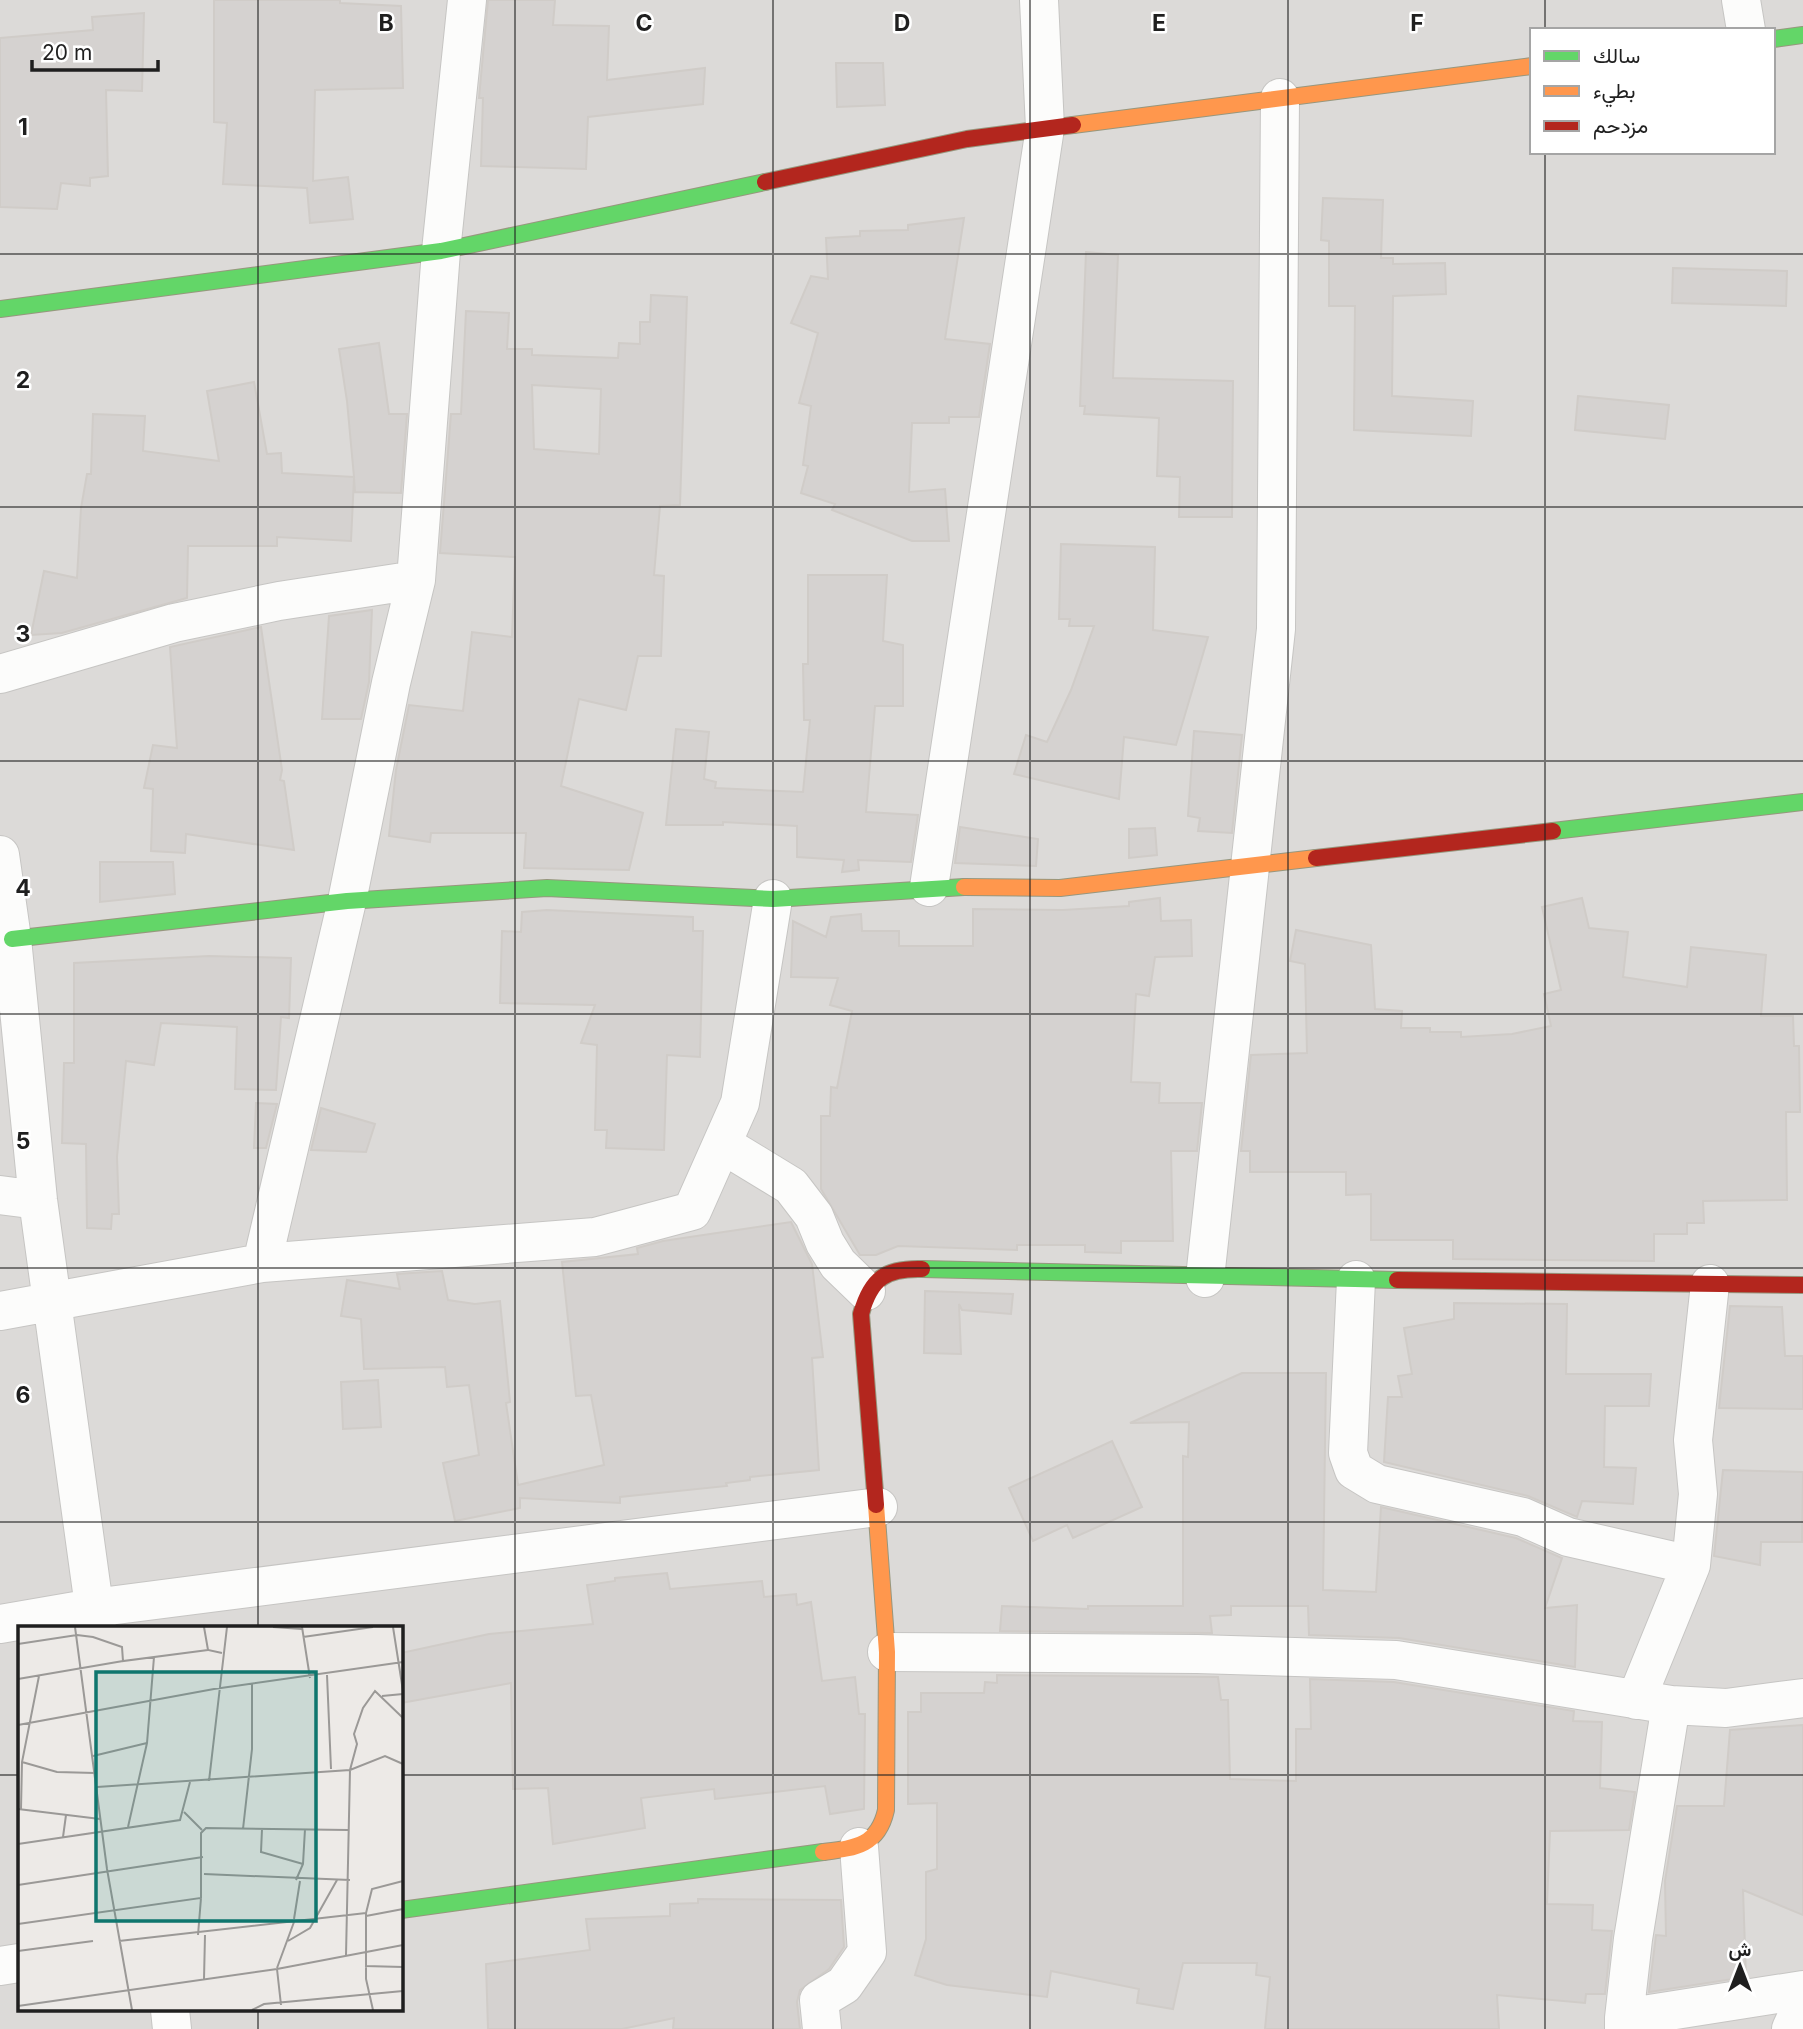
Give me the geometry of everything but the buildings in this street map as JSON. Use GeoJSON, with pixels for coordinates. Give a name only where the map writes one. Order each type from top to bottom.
{"type":"FeatureCollection","features":[{"type":"Feature","properties":{"kind":"street"},"geometry":{"type":"LineString","coordinates":[[261,1263],[347,901],[391,683],[416,580],[440,251],[467,0]]}},
{"type":"Feature","properties":{"kind":"street"},"geometry":{"type":"LineString","coordinates":[[929,887],[1045,128],[1039,0]]}},
{"type":"Feature","properties":{"kind":"street"},"geometry":{"type":"LineString","coordinates":[[1741,0],[1746,28]]}},
{"type":"Feature","properties":{"kind":"street"},"geometry":{"type":"LineString","coordinates":[[1775,39],[1803,35]]}},
{"type":"Feature","properties":{"kind":"street"},"geometry":{"type":"LineString","coordinates":[[0,309],[440,251],[967,139],[1530,66]]}},
{"type":"Feature","properties":{"kind":"street"},"geometry":{"type":"LineString","coordinates":[[1205,1278],[1276,629],[1280,97]]}},
{"type":"Feature","properties":{"kind":"street"},"geometry":{"type":"LineString","coordinates":[[0,674],[174,623],[279,601],[416,580]]}},
{"type":"Feature","properties":{"kind":"street"},"geometry":{"type":"LineString","coordinates":[[12,939],[347,901],[547,888],[773,899],[929,887],[1060,888],[1803,802]]}},
{"type":"Feature","properties":{"kind":"street"},"geometry":{"type":"LineString","coordinates":[[0,855],[12,939],[38,1200],[95,1618]]}},
{"type":"Feature","properties":{"kind":"street"},"geometry":{"type":"LineString","coordinates":[[0,1311],[261,1263],[594,1237],[692,1211],[740,1103],[773,899]]}},
{"type":"Feature","properties":{"kind":"street"},"geometry":{"type":"LineString","coordinates":[[722,1144],[791,1186],[814,1216],[825,1243],[838,1264],[866,1291]]}},
{"type":"Feature","properties":{"kind":"street"},"geometry":{"type":"LineString","coordinates":[[0,1195],[38,1200]]}},
{"type":"Feature","properties":{"kind":"street"},"geometry":{"type":"LineString","coordinates":[[402,1910],[859,1846],[882,1828],[886,1810],[887,1652],[878,1507],[861,1314],[866,1291],[897,1268],[1205,1278],[1803,1285]]}},
{"type":"Feature","properties":{"kind":"street"},"geometry":{"type":"LineString","coordinates":[[1356,1280],[1348,1453],[1354,1470],[1377,1484],[1413,1495],[1523,1517],[1568,1536],[1691,1565]]}},
{"type":"Feature","properties":{"kind":"street"},"geometry":{"type":"LineString","coordinates":[[1710,1284],[1693,1440],[1698,1494],[1691,1565],[1654,1702],[1624,2023],[1803,1990]]}},
{"type":"Feature","properties":{"kind":"street"},"geometry":{"type":"LineString","coordinates":[[0,1625],[95,1618],[878,1507]]}},
{"type":"Feature","properties":{"kind":"street"},"geometry":{"type":"LineString","coordinates":[[887,1652],[1197,1654],[1396,1660],[1654,1702],[1726,1708],[1803,1698]]}},
{"type":"Feature","properties":{"kind":"street"},"geometry":{"type":"LineString","coordinates":[[822,2029],[819,2000],[844,1985],[867,1952],[859,1846]]}},
{"type":"Feature","properties":{"kind":"street"},"geometry":{"type":"LineString","coordinates":[[0,1966],[18,1963]]}},
{"type":"Feature","properties":{"kind":"street"},"geometry":{"type":"LineString","coordinates":[[1791,2029],[1803,2003]]}},
{"type":"Feature","properties":{"kind":"street"},"geometry":{"type":"LineString","coordinates":[[170,2011],[172,2029]]}},
{"type":"Feature","properties":{"kind":"shaded area"},"geometry":{"type":"Polygon","coordinates":[[[0,0],[1803,0],[1803,2029],[0,2029],[0,0]]]}},
{"type":"Feature","properties":{"kind":"traffic: fast"},"geometry":{"type":"LineString","coordinates":[[1775,39],[1803,35]]}},
{"type":"Feature","properties":{"kind":"traffic: fast"},"geometry":{"type":"LineString","coordinates":[[0,309],[441,251],[765,182]]}},
{"type":"Feature","properties":{"kind":"traffic: fast"},"geometry":{"type":"LineString","coordinates":[[1553,831],[1803,802]]}},
{"type":"Feature","properties":{"kind":"traffic: fast"},"geometry":{"type":"LineString","coordinates":[[12,939],[347,901],[547,888],[773,899],[964,887]]}},
{"type":"Feature","properties":{"kind":"traffic: fast"},"geometry":{"type":"LineString","coordinates":[[922,1269],[1397,1280]]}},
{"type":"Feature","properties":{"kind":"traffic: fast"},"geometry":{"type":"LineString","coordinates":[[402,1910],[823,1852]]}},
{"type":"Feature","properties":{"kind":"traffic: slow"},"geometry":{"type":"LineString","coordinates":[[1073,125],[1530,66]]}},
{"type":"Feature","properties":{"kind":"traffic: slow"},"geometry":{"type":"LineString","coordinates":[[964,887],[1060,888],[1316,858]]}},
{"type":"Feature","properties":{"kind":"traffic: slow"},"geometry":{"type":"LineString","coordinates":[[823,1852],[845,1849],[871,1838],[882,1822],[886,1810],[887,1652],[876,1505]]}},
{"type":"Feature","properties":{"kind":"traffic: jam"},"geometry":{"type":"LineString","coordinates":[[765,182],[967,139],[1073,125]]}},
{"type":"Feature","properties":{"kind":"traffic: jam"},"geometry":{"type":"LineString","coordinates":[[1316,858],[1553,831]]}},
{"type":"Feature","properties":{"kind":"traffic: jam"},"geometry":{"type":"LineString","coordinates":[[876,1505],[861,1314],[870,1292],[882,1278],[890,1273],[922,1269]]}},
{"type":"Feature","properties":{"kind":"traffic: jam"},"geometry":{"type":"LineString","coordinates":[[1397,1280],[1803,1285]]}}]}
